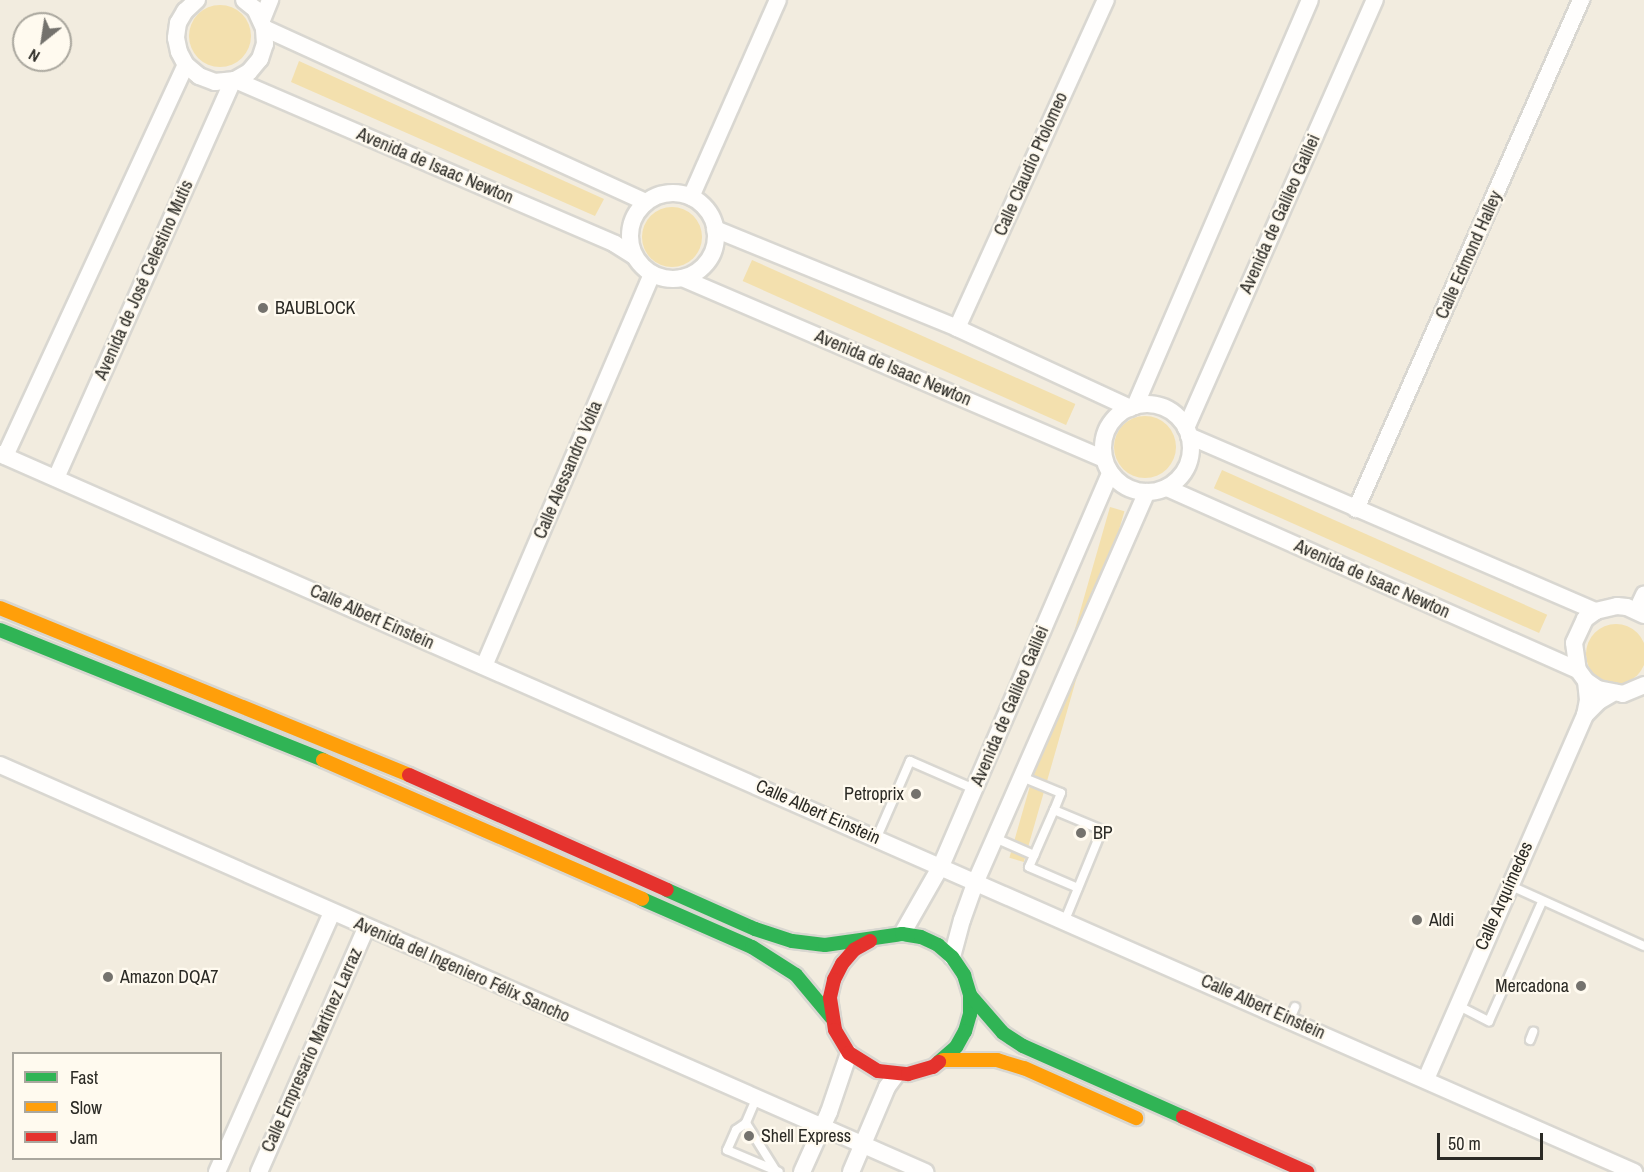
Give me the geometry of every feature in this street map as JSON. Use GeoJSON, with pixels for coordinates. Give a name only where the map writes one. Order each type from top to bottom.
{"type":"FeatureCollection","features":[{"type":"Feature","properties":{"kind":"main road"},"geometry":{"type":"LineString","coordinates":[[0,608],[371,758],[755,929],[792,941],[825,945],[870,941],[902,934],[921,937],[938,945],[952,957],[964,975],[970,995],[970,1014],[965,1031],[956,1047],[943,1060],[921,1072],[896,1075],[863,1064],[849,1053],[841,1042],[831,1017],[796,975],[752,947],[349,770],[0,630]]}},
{"type":"Feature","properties":{"kind":"main road"},"geometry":{"type":"LineString","coordinates":[[831,1017],[830,998],[834,980],[842,964],[854,950],[870,941]]}},
{"type":"Feature","properties":{"kind":"main road"},"geometry":{"type":"LineString","coordinates":[[970,995],[1003,1033],[1023,1046],[1307,1172]]}},
{"type":"Feature","properties":{"kind":"main road"},"geometry":{"type":"LineString","coordinates":[[943,1060],[971,1058],[997,1060],[1024,1068],[1152,1125]]}},
{"type":"Feature","properties":{"kind":"street"},"geometry":{"type":"LineString","coordinates":[[2,455],[186,65],[179,52],[176,38],[178,23],[185,11],[197,0]]}},
{"type":"Feature","properties":{"kind":"street"},"geometry":{"type":"LineString","coordinates":[[244,0],[263,24],[646,202]]}},
{"type":"Feature","properties":{"kind":"street"},"geometry":{"type":"LineString","coordinates":[[234,80],[249,72],[260,59],[265,44],[263,24],[270,0]]}},
{"type":"Feature","properties":{"kind":"street"},"geometry":{"type":"LineString","coordinates":[[691,197],[778,0]]}},
{"type":"Feature","properties":{"kind":"street","name":"Calle Claudio Ptolomeo"},"geometry":{"type":"LineString","coordinates":[[957,328],[1106,0]]}},
{"type":"Feature","properties":{"kind":"street"},"geometry":{"type":"LineString","coordinates":[[715,229],[957,328],[1132,407],[1149,405],[1164,408],[1177,416],[1187,432],[1191,451],[1187,466],[1179,479],[1167,488],[1147,492],[1133,490],[1120,483],[1107,466],[1104,440],[1111,423],[1132,407],[1310,0]]}},
{"type":"Feature","properties":{"kind":"street","name":"Avenida de Galileo Galilei"},"geometry":{"type":"LineString","coordinates":[[1187,432],[1375,0]]}},
{"type":"Feature","properties":{"kind":"street","name":"Calle Edmond Halley"},"geometry":{"type":"LineString","coordinates":[[1356,509],[1581,0]]}},
{"type":"Feature","properties":{"kind":"street","name":"Avenida de Isaac Newton"},"geometry":{"type":"LineString","coordinates":[[186,65],[199,76],[215,82],[234,80],[615,244],[634,256]]}},
{"type":"Feature","properties":{"kind":"street","name":"Avenida de José Celestino Mutis"},"geometry":{"type":"LineString","coordinates":[[56,478],[234,80]]}},
{"type":"Feature","properties":{"kind":"street"},"geometry":{"type":"LineString","coordinates":[[668,193],[691,197],[707,210],[715,229],[715,245],[709,260],[697,271],[682,278],[667,279],[652,274],[634,256],[630,241],[630,226],[636,212],[646,202],[668,193]]}},
{"type":"Feature","properties":{"kind":"street","name":"Calle Alessandro Volta"},"geometry":{"type":"LineString","coordinates":[[484,666],[652,274]]}},
{"type":"Feature","properties":{"kind":"street","name":"Avenida de Isaac Newton"},"geometry":{"type":"LineString","coordinates":[[682,278],[1107,466]]}},
{"type":"Feature","properties":{"kind":"street"},"geometry":{"type":"LineString","coordinates":[[1187,432],[1356,509],[1596,611],[1617,606],[1642,607]]}},
{"type":"Feature","properties":{"kind":"street","name":"Calle Albert Einstein"},"geometry":{"type":"LineString","coordinates":[[2,455],[1065,920],[1293,1013],[1426,1079],[1634,1172]]}},
{"type":"Feature","properties":{"kind":"street","name":"Avenida de Galileo Galilei"},"geometry":{"type":"LineString","coordinates":[[902,934],[941,866],[1107,466]]}},
{"type":"Feature","properties":{"kind":"street","name":"Avenida de Isaac Newton"},"geometry":{"type":"LineString","coordinates":[[1167,488],[1582,675],[1598,689],[1611,694]]}},
{"type":"Feature","properties":{"kind":"street"},"geometry":{"type":"LineString","coordinates":[[952,957],[976,881],[1147,492]]}},
{"type":"Feature","properties":{"kind":"street","name":"Calle Arquímedes"},"geometry":{"type":"LineString","coordinates":[[1426,1079],[1585,715],[1588,700],[1574,650],[1578,630],[1585,619],[1596,611]]}},
{"type":"Feature","properties":{"kind":"street"},"geometry":{"type":"LineString","coordinates":[[1611,694],[1641,691]]}},
{"type":"Feature","properties":{"kind":"street","name":"Calle Arquímedes"},"geometry":{"type":"LineString","coordinates":[[1585,715],[1599,701],[1611,694]]}},
{"type":"Feature","properties":{"kind":"street","name":"Avenida del Ingeniero Félix Sancho"},"geometry":{"type":"LineString","coordinates":[[0,765],[925,1172]]}},
{"type":"Feature","properties":{"kind":"street","name":"Calle Empresario Martínez Larraz"},"geometry":{"type":"LineString","coordinates":[[217,1172],[332,913]]}},
{"type":"Feature","properties":{"kind":"street","name":"Calle Empresario Martínez Larraz"},"geometry":{"type":"LineString","coordinates":[[259,1172],[366,928]]}},
{"type":"Feature","properties":{"kind":"street"},"geometry":{"type":"LineString","coordinates":[[802,1172],[822,1127],[849,1053]]}},
{"type":"Feature","properties":{"kind":"street"},"geometry":{"type":"LineString","coordinates":[[851,1172],[888,1087],[896,1075]]}},
{"type":"Feature","properties":{"kind":"lane"},"geometry":{"type":"LineString","coordinates":[[877,837],[910,761],[974,789]]}},
{"type":"Feature","properties":{"kind":"lane"},"geometry":{"type":"LineString","coordinates":[[1022,777],[1061,793],[1029,867],[1078,888]]}},
{"type":"Feature","properties":{"kind":"lane"},"geometry":{"type":"LineString","coordinates":[[1054,810],[1102,830],[1065,920]]}},
{"type":"Feature","properties":{"kind":"lane"},"geometry":{"type":"LineString","coordinates":[[995,838],[1034,855]]}},
{"type":"Feature","properties":{"kind":"lane"},"geometry":{"type":"LineString","coordinates":[[1509,885],[1542,902],[1644,946]]}},
{"type":"Feature","properties":{"kind":"lane"},"geometry":{"type":"LineString","coordinates":[[1457,1005],[1489,1022],[1542,902]]}},
{"type":"Feature","properties":{"kind":"lane"},"geometry":{"type":"LineString","coordinates":[[756,1099],[746,1123],[736,1130],[727,1150],[778,1172]]}},
{"type":"Feature","properties":{"kind":"lane"},"geometry":{"type":"LineString","coordinates":[[746,1123],[778,1172]]}},
{"type":"Feature","properties":{"kind":"shaded area"},"geometry":{"type":"Polygon","coordinates":[[[0,0],[1644,0],[1644,1172],[0,1172],[0,0]]]}},
{"type":"Feature","properties":{"kind":"shaded area"},"geometry":{"type":"Polygon","coordinates":[[[214,5],[226,5],[242,14],[249,24],[251,36],[249,48],[242,58],[226,67],[214,67],[203,62],[194,53],[189,42],[189,30],[194,19],[203,10],[214,5]]]}},
{"type":"Feature","properties":{"kind":"shaded area"},"geometry":{"type":"Polygon","coordinates":[[[299,61],[604,199],[595,216],[291,82],[299,61]]]}},
{"type":"Feature","properties":{"kind":"shaded area"},"geometry":{"type":"Polygon","coordinates":[[[672,207],[689,212],[697,220],[702,237],[697,254],[689,262],[672,267],[655,262],[647,254],[642,237],[647,220],[655,212],[672,207]]]}},
{"type":"Feature","properties":{"kind":"shaded area"},"geometry":{"type":"Polygon","coordinates":[[[752,260],[1075,404],[1066,425],[743,281],[752,260]]]}},
{"type":"Feature","properties":{"kind":"shaded area"},"geometry":{"type":"Polygon","coordinates":[[[1145,416],[1162,421],[1167,425],[1171,430],[1176,447],[1171,464],[1167,469],[1162,473],[1145,478],[1128,473],[1123,469],[1119,464],[1114,447],[1119,430],[1123,425],[1128,421],[1145,416]]]}},
{"type":"Feature","properties":{"kind":"shaded area"},"geometry":{"type":"Polygon","coordinates":[[[1222,470],[1547,615],[1539,633],[1214,488],[1222,470]]]}},
{"type":"Feature","properties":{"kind":"shaded area"},"geometry":{"type":"Polygon","coordinates":[[[1110,507],[1124,511],[1024,862],[1009,858],[1110,507]]]}},
{"type":"Feature","properties":{"kind":"shaded area"},"geometry":{"type":"Polygon","coordinates":[[[1616,624],[1627,626],[1641,637],[1644,643],[1644,665],[1633,679],[1627,682],[1616,684],[1605,682],[1591,671],[1588,665],[1586,654],[1588,643],[1599,629],[1605,626],[1616,624]]]}},
{"type":"Feature","properties":{"kind":"traffic: fast"},"geometry":{"type":"LineString","coordinates":[[0,630],[323,760]]}},
{"type":"Feature","properties":{"kind":"traffic: fast"},"geometry":{"type":"LineString","coordinates":[[667,890],[755,929],[792,941],[825,945],[902,934],[921,937],[938,945],[952,957],[964,975],[970,995],[970,1014],[965,1031],[956,1047],[939,1062]]}},
{"type":"Feature","properties":{"kind":"traffic: fast"},"geometry":{"type":"LineString","coordinates":[[642,899],[752,947],[796,975],[831,1017]]}},
{"type":"Feature","properties":{"kind":"traffic: fast"},"geometry":{"type":"LineString","coordinates":[[970,995],[1003,1033],[1023,1046],[1183,1117]]}},
{"type":"Feature","properties":{"kind":"traffic: slow"},"geometry":{"type":"LineString","coordinates":[[0,608],[409,775]]}},
{"type":"Feature","properties":{"kind":"traffic: slow"},"geometry":{"type":"LineString","coordinates":[[323,760],[642,899]]}},
{"type":"Feature","properties":{"kind":"traffic: slow"},"geometry":{"type":"LineString","coordinates":[[943,1060],[997,1060],[1024,1068],[1136,1118]]}},
{"type":"Feature","properties":{"kind":"traffic: jam"},"geometry":{"type":"LineString","coordinates":[[409,775],[667,890]]}},
{"type":"Feature","properties":{"kind":"traffic: jam"},"geometry":{"type":"LineString","coordinates":[[870,941],[854,950],[842,964],[834,980],[830,998],[835,1030],[849,1053],[878,1071],[908,1074],[933,1067],[939,1062]]}},
{"type":"Feature","properties":{"kind":"traffic: jam"},"geometry":{"type":"LineString","coordinates":[[1183,1117],[1307,1172]]}},
{"type":"Feature","properties":{"kind":"place","name":"BAUBLOCK"},"geometry":{"type":"Point","coordinates":[263,308]}},
{"type":"Feature","properties":{"kind":"place","name":"Petroprix"},"geometry":{"type":"Point","coordinates":[916,794]}},
{"type":"Feature","properties":{"kind":"place","name":"BP"},"geometry":{"type":"Point","coordinates":[1081,833]}},
{"type":"Feature","properties":{"kind":"place","name":"Aldi"},"geometry":{"type":"Point","coordinates":[1417,920]}},
{"type":"Feature","properties":{"kind":"place","name":"Amazon DQA7"},"geometry":{"type":"Point","coordinates":[108,977]}},
{"type":"Feature","properties":{"kind":"place","name":"Mercadona"},"geometry":{"type":"Point","coordinates":[1581,986]}},
{"type":"Feature","properties":{"kind":"place","name":"Shell Express"},"geometry":{"type":"Point","coordinates":[749,1136]}}]}
